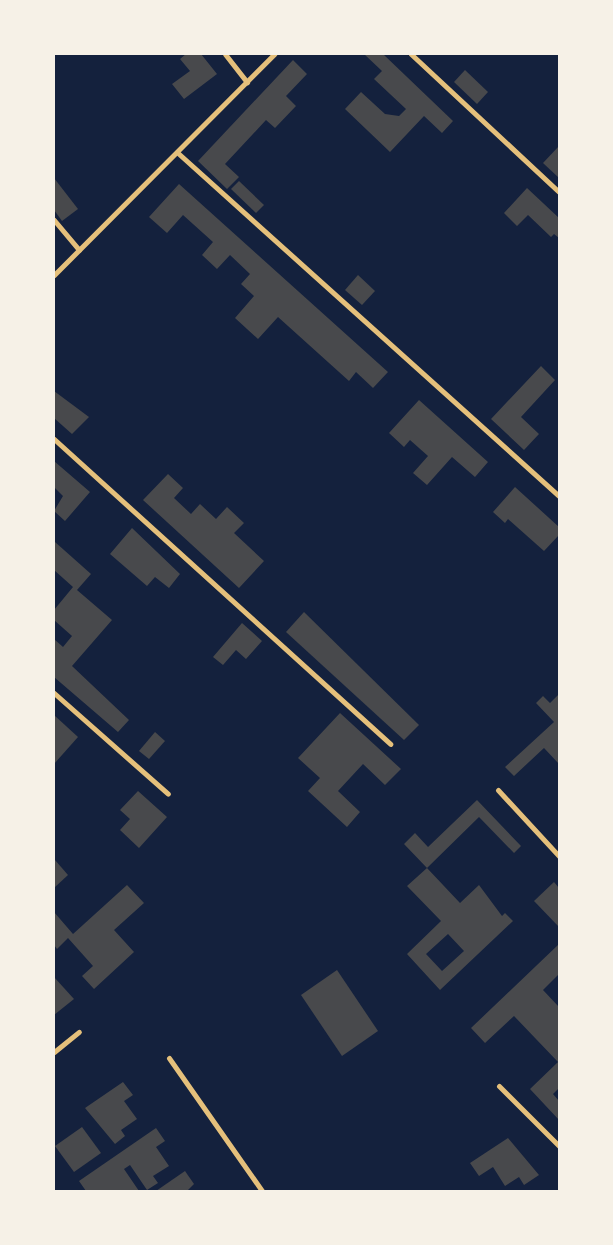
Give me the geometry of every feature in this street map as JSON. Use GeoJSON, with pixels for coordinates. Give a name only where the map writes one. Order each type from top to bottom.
{"type":"FeatureCollection","features":[{"type":"Feature","properties":{"kind":"street"},"geometry":{"type":"LineString","coordinates":[[225,54],[247,82]]}},
{"type":"Feature","properties":{"kind":"street"},"geometry":{"type":"LineString","coordinates":[[54,275],[178,154],[274,54]]}},
{"type":"Feature","properties":{"kind":"street"},"geometry":{"type":"LineString","coordinates":[[411,54],[559,192]]}},
{"type":"Feature","properties":{"kind":"street"},"geometry":{"type":"LineString","coordinates":[[178,154],[559,496]]}},
{"type":"Feature","properties":{"kind":"street"},"geometry":{"type":"LineString","coordinates":[[54,220],[79,250]]}},
{"type":"Feature","properties":{"kind":"street"},"geometry":{"type":"LineString","coordinates":[[54,440],[390,744]]}},
{"type":"Feature","properties":{"kind":"street"},"geometry":{"type":"LineString","coordinates":[[54,693],[168,794]]}},
{"type":"Feature","properties":{"kind":"street"},"geometry":{"type":"LineString","coordinates":[[498,790],[559,856]]}},
{"type":"Feature","properties":{"kind":"street"},"geometry":{"type":"LineString","coordinates":[[54,1052],[79,1032]]}},
{"type":"Feature","properties":{"kind":"street"},"geometry":{"type":"LineString","coordinates":[[169,1058],[262,1191]]}},
{"type":"Feature","properties":{"kind":"street"},"geometry":{"type":"LineString","coordinates":[[499,1086],[559,1146]]}},
{"type":"Feature","properties":{"kind":"building"},"geometry":{"type":"Polygon","coordinates":[[[186,54],[201,54],[217,74],[184,99],[172,84],[190,71],[180,59],[186,54]]]}},
{"type":"Feature","properties":{"kind":"building"},"geometry":{"type":"Polygon","coordinates":[[[364,54],[383,54],[453,121],[442,133],[424,116],[390,152],[345,109],[361,92],[385,114],[399,116],[406,109],[374,79],[382,71],[364,54]]]}},
{"type":"Feature","properties":{"kind":"building"},"geometry":{"type":"Polygon","coordinates":[[[293,60],[307,74],[286,96],[296,106],[275,128],[266,120],[225,164],[239,177],[227,189],[198,161],[293,60]]]}},
{"type":"Feature","properties":{"kind":"building"},"geometry":{"type":"Polygon","coordinates":[[[465,70],[488,92],[477,104],[454,82],[465,70]]]}},
{"type":"Feature","properties":{"kind":"building"},"geometry":{"type":"Polygon","coordinates":[[[559,146],[559,178],[543,163],[559,146]]]}},
{"type":"Feature","properties":{"kind":"building"},"geometry":{"type":"Polygon","coordinates":[[[54,178],[78,209],[62,221],[54,210],[54,178]]]}},
{"type":"Feature","properties":{"kind":"building"},"geometry":{"type":"Polygon","coordinates":[[[239,181],[264,205],[256,213],[231,189],[239,181]]]}},
{"type":"Feature","properties":{"kind":"building"},"geometry":{"type":"Polygon","coordinates":[[[179,184],[388,372],[373,388],[356,372],[349,381],[278,317],[258,339],[235,318],[254,296],[241,284],[250,274],[230,255],[217,269],[202,255],[213,242],[183,215],[167,233],[149,217],[179,184]]]}},
{"type":"Feature","properties":{"kind":"building"},"geometry":{"type":"Polygon","coordinates":[[[527,188],[559,218],[559,238],[554,234],[551,237],[528,215],[517,226],[504,213],[527,188]]]}},
{"type":"Feature","properties":{"kind":"building"},"geometry":{"type":"Polygon","coordinates":[[[358,275],[375,291],[362,305],[345,290],[358,275]]]}},
{"type":"Feature","properties":{"kind":"building"},"geometry":{"type":"Polygon","coordinates":[[[541,366],[555,380],[521,417],[539,434],[524,450],[491,419],[541,366]]]}},
{"type":"Feature","properties":{"kind":"building"},"geometry":{"type":"Polygon","coordinates":[[[54,391],[89,417],[72,434],[54,418],[54,391]]]}},
{"type":"Feature","properties":{"kind":"building"},"geometry":{"type":"Polygon","coordinates":[[[419,400],[488,462],[475,477],[452,457],[427,485],[413,473],[428,456],[410,440],[404,447],[389,433],[419,400]]]}},
{"type":"Feature","properties":{"kind":"building"},"geometry":{"type":"Polygon","coordinates":[[[54,461],[90,492],[65,521],[54,511],[63,496],[54,487],[54,461]]]}},
{"type":"Feature","properties":{"kind":"building"},"geometry":{"type":"Polygon","coordinates":[[[168,474],[183,488],[174,498],[191,514],[200,504],[216,519],[227,507],[244,523],[234,533],[264,561],[239,588],[143,500],[168,474]]]}},
{"type":"Feature","properties":{"kind":"building"},"geometry":{"type":"Polygon","coordinates":[[[515,487],[559,527],[559,535],[544,551],[508,519],[505,523],[493,512],[515,487]]]}},
{"type":"Feature","properties":{"kind":"building"},"geometry":{"type":"Polygon","coordinates":[[[132,528],[180,574],[169,588],[155,577],[147,586],[110,554],[132,528]]]}},
{"type":"Feature","properties":{"kind":"building"},"geometry":{"type":"Polygon","coordinates":[[[55,542],[91,574],[77,590],[112,620],[72,666],[129,720],[118,732],[54,677],[54,639],[63,647],[72,636],[54,620],[54,610],[73,587],[54,570],[55,542]]]}},
{"type":"Feature","properties":{"kind":"building"},"geometry":{"type":"Polygon","coordinates":[[[304,612],[419,725],[404,740],[286,632],[304,612]]]}},
{"type":"Feature","properties":{"kind":"building"},"geometry":{"type":"Polygon","coordinates":[[[242,623],[262,641],[246,659],[236,650],[223,665],[213,657],[242,623]]]}},
{"type":"Feature","properties":{"kind":"building"},"geometry":{"type":"Polygon","coordinates":[[[559,694],[559,764],[544,748],[514,776],[505,767],[554,722],[536,703],[543,696],[550,703],[559,694]]]}},
{"type":"Feature","properties":{"kind":"building"},"geometry":{"type":"Polygon","coordinates":[[[340,713],[401,769],[385,785],[363,764],[338,791],[360,812],[347,827],[308,791],[320,778],[298,758],[340,713]]]}},
{"type":"Feature","properties":{"kind":"building"},"geometry":{"type":"Polygon","coordinates":[[[54,715],[78,737],[54,764],[54,715]]]}},
{"type":"Feature","properties":{"kind":"building"},"geometry":{"type":"Polygon","coordinates":[[[155,732],[165,741],[149,759],[139,751],[155,732]]]}},
{"type":"Feature","properties":{"kind":"building"},"geometry":{"type":"Polygon","coordinates":[[[138,791],[167,817],[139,848],[120,830],[130,819],[120,810],[138,791]]]}},
{"type":"Feature","properties":{"kind":"building"},"geometry":{"type":"Polygon","coordinates":[[[477,800],[521,846],[514,853],[479,817],[427,868],[404,844],[415,833],[428,847],[477,800]]]}},
{"type":"Feature","properties":{"kind":"building"},"geometry":{"type":"Polygon","coordinates":[[[54,861],[68,875],[54,888],[54,861]]]}},
{"type":"Feature","properties":{"kind":"building"},"geometry":{"type":"Polygon","coordinates":[[[427,868],[460,903],[479,885],[502,916],[505,913],[513,921],[440,990],[407,954],[441,921],[407,886],[427,868]],[[448,934],[426,954],[442,971],[464,951],[448,934]]]}},
{"type":"Feature","properties":{"kind":"building"},"geometry":{"type":"Polygon","coordinates":[[[554,882],[559,888],[559,927],[534,901],[554,882]]]}},
{"type":"Feature","properties":{"kind":"building"},"geometry":{"type":"Polygon","coordinates":[[[127,885],[144,903],[114,930],[134,952],[94,989],[82,976],[93,966],[68,938],[57,949],[54,945],[54,912],[73,934],[127,885]]]}},
{"type":"Feature","properties":{"kind":"building"},"geometry":{"type":"Polygon","coordinates":[[[559,944],[559,974],[543,990],[559,1007],[559,1088],[553,1094],[559,1101],[559,1120],[530,1089],[558,1062],[514,1016],[485,1043],[471,1028],[559,944]]]}},
{"type":"Feature","properties":{"kind":"building"},"geometry":{"type":"Polygon","coordinates":[[[337,970],[378,1031],[342,1056],[301,995],[337,970]]]}},
{"type":"Feature","properties":{"kind":"building"},"geometry":{"type":"Polygon","coordinates":[[[54,977],[74,999],[54,1015],[54,977]]]}},
{"type":"Feature","properties":{"kind":"building"},"geometry":{"type":"Polygon","coordinates":[[[123,1082],[133,1095],[124,1101],[137,1119],[121,1130],[125,1136],[115,1144],[85,1108],[123,1082]]]}},
{"type":"Feature","properties":{"kind":"building"},"geometry":{"type":"Polygon","coordinates":[[[82,1127],[101,1153],[74,1172],[55,1146],[82,1127]]]}},
{"type":"Feature","properties":{"kind":"building"},"geometry":{"type":"Polygon","coordinates":[[[156,1128],[165,1141],[156,1147],[169,1166],[153,1176],[158,1183],[147,1190],[130,1165],[124,1169],[139,1191],[86,1191],[79,1181],[156,1128]]]}},
{"type":"Feature","properties":{"kind":"building"},"geometry":{"type":"Polygon","coordinates":[[[508,1138],[539,1175],[524,1185],[519,1177],[505,1186],[493,1167],[479,1176],[470,1163],[508,1138]]]}},
{"type":"Feature","properties":{"kind":"building"},"geometry":{"type":"Polygon","coordinates":[[[185,1171],[194,1184],[187,1191],[156,1191],[185,1171]]]}}]}
